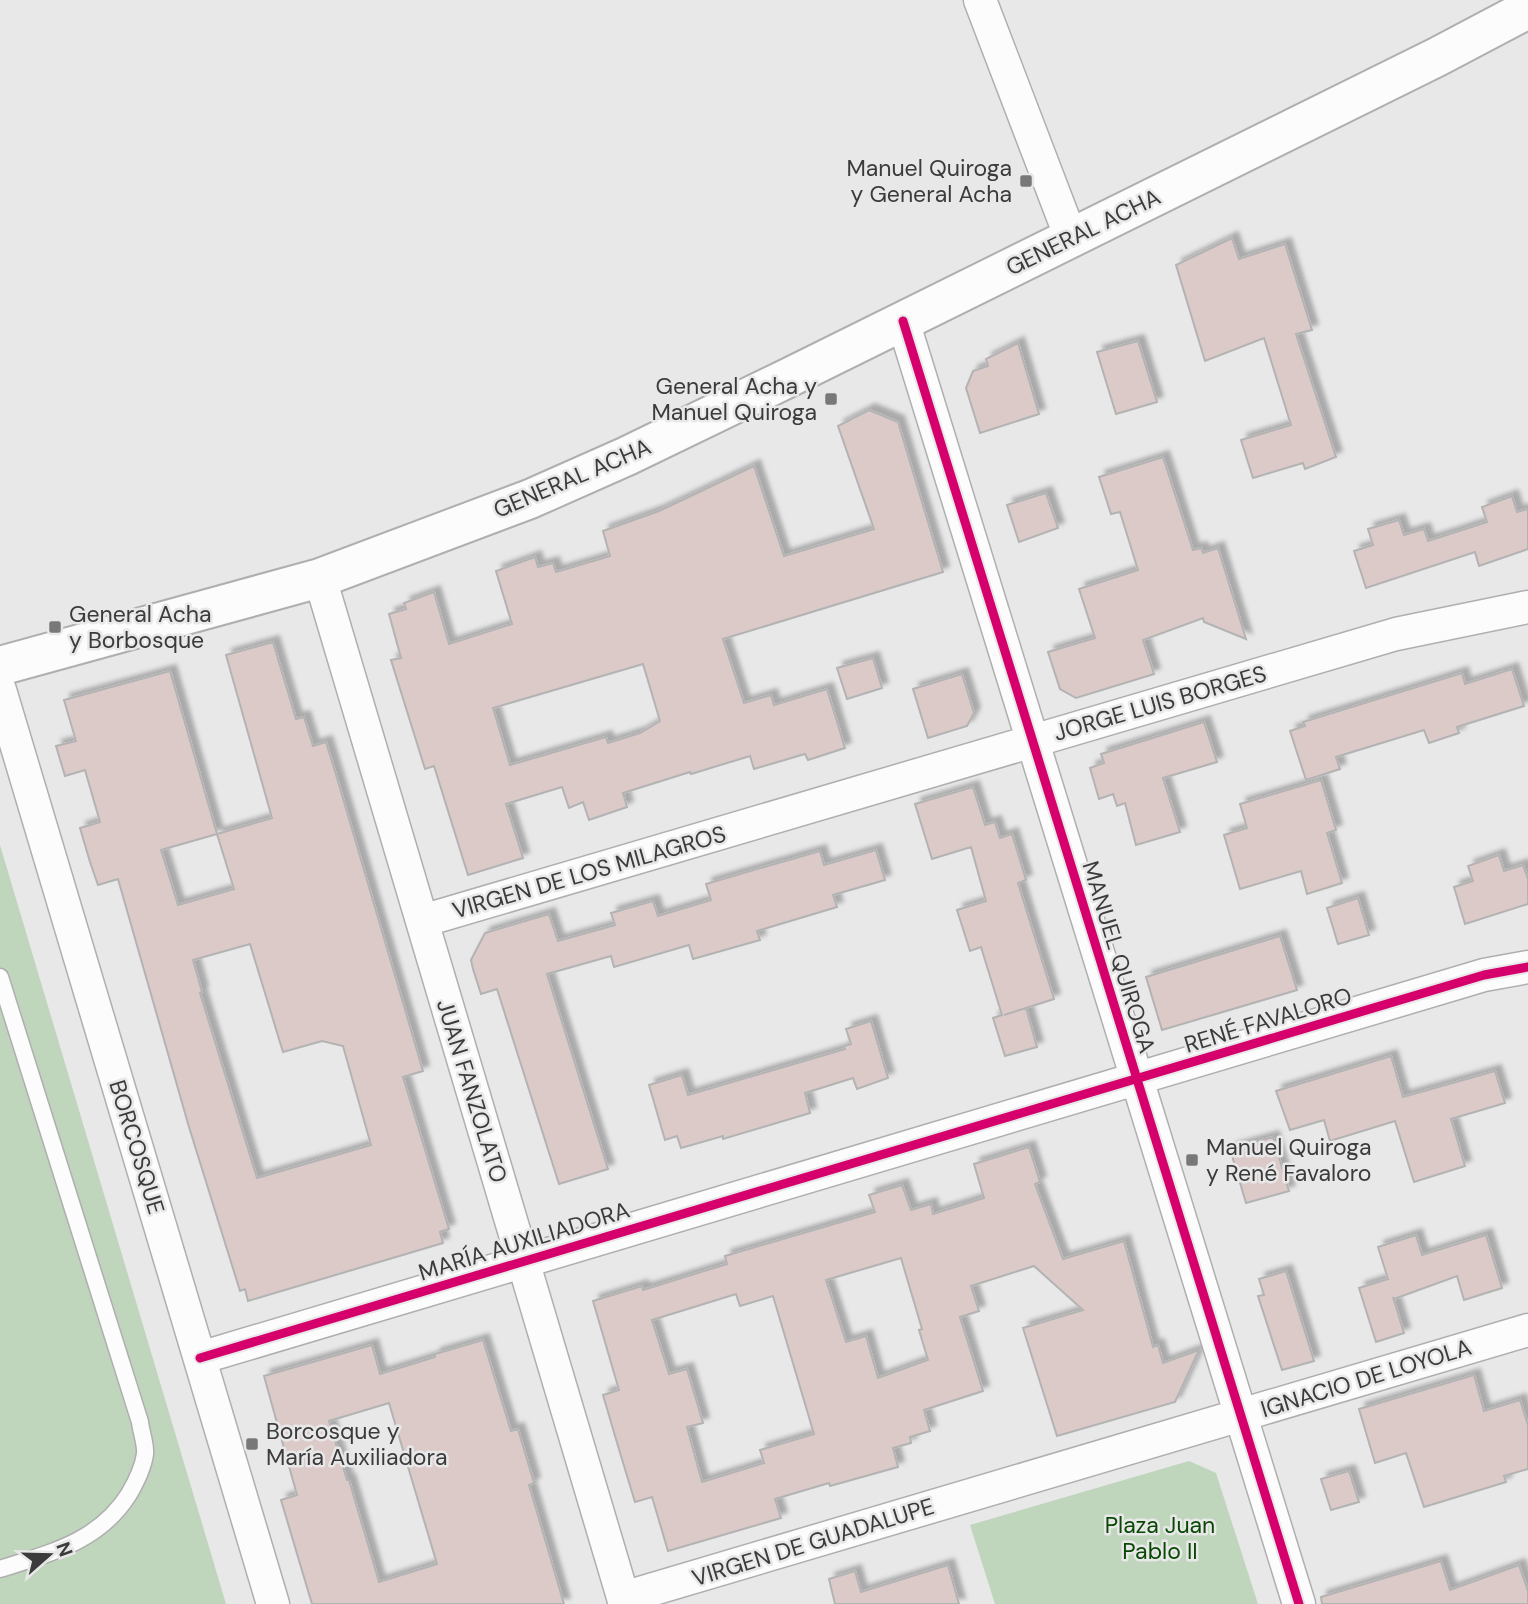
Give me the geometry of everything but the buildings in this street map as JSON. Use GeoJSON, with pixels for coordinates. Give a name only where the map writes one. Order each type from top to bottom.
{"type":"FeatureCollection","features":[{"type":"Feature","properties":{"kind":"main road","name":"GENERAL ACHA"},"geometry":{"type":"LineString","coordinates":[[0,666],[320,578],[530,499],[627,456],[903,321],[1437,57],[1528,9]]}},
{"type":"Feature","properties":{"kind":"street"},"geometry":{"type":"LineString","coordinates":[[980,0],[1071,238]]}},
{"type":"Feature","properties":{"kind":"street","name":"MANUEL QUIROGA"},"geometry":{"type":"LineString","coordinates":[[903,321],[1299,1604]]}},
{"type":"Feature","properties":{"kind":"street","name":"JUAN FANZOLATO"},"geometry":{"type":"LineString","coordinates":[[320,578],[624,1601]]}},
{"type":"Feature","properties":{"kind":"street","name":"JORGE LUIS BORGES"},"geometry":{"type":"LineString","coordinates":[[755,822],[1396,634],[1528,607]]}},
{"type":"Feature","properties":{"kind":"street","name":"BORCOSQUE"},"geometry":{"type":"LineString","coordinates":[[0,690],[273,1604]]}},
{"type":"Feature","properties":{"kind":"street","name":"VIRGEN DE LOS MILAGROS"},"geometry":{"type":"LineString","coordinates":[[422,921],[755,822]]}},
{"type":"Feature","properties":{"kind":"street","name":"RENÉ FAVALORO"},"geometry":{"type":"LineString","coordinates":[[859,1162],[1484,975],[1528,967]]}},
{"type":"Feature","properties":{"kind":"street","name":"MARÍA AUXILIADORA"},"geometry":{"type":"LineString","coordinates":[[200,1357],[859,1162]]}},
{"type":"Feature","properties":{"kind":"street","name":"IGNACIO DE LOYOLA"},"geometry":{"type":"LineString","coordinates":[[962,1498],[1528,1329]]}},
{"type":"Feature","properties":{"kind":"street","name":"VIRGEN DE GUADALUPE"},"geometry":{"type":"LineString","coordinates":[[624,1601],[962,1498]]}},
{"type":"Feature","properties":{"kind":"lane"},"geometry":{"type":"LineString","coordinates":[[0,977],[140,1422],[145,1453],[138,1479],[118,1511],[91,1535],[0,1569]]}},
{"type":"Feature","properties":{"kind":"green space"},"geometry":{"type":"Polygon","coordinates":[[[0,845],[226,1604],[0,1604],[0,845]]]}},
{"type":"Feature","properties":{"kind":"green space","name":"Plaza Juan Pablo II"},"geometry":{"type":"Polygon","coordinates":[[[1189,1461],[1216,1473],[1258,1604],[995,1604],[970,1525],[1189,1461]]]}},
{"type":"Feature","properties":{"kind":"cycle path"},"geometry":{"type":"LineString","coordinates":[[903,321],[1299,1604]]}},
{"type":"Feature","properties":{"kind":"cycle path"},"geometry":{"type":"LineString","coordinates":[[200,1358],[1484,975],[1528,967]]}},
{"type":"Feature","properties":{"kind":"place","name":"Manuel Quiroga y General Acha"},"geometry":{"type":"Point","coordinates":[1026,181]}},
{"type":"Feature","properties":{"kind":"place","name":"General Acha y Manuel Quiroga"},"geometry":{"type":"Point","coordinates":[831,399]}},
{"type":"Feature","properties":{"kind":"place","name":"General Acha y Borbosque"},"geometry":{"type":"Point","coordinates":[55,627]}},
{"type":"Feature","properties":{"kind":"place","name":"Manuel Quiroga y René Favaloro"},"geometry":{"type":"Point","coordinates":[1192,1160]}},
{"type":"Feature","properties":{"kind":"place","name":"Borcosque y María Auxiliadora"},"geometry":{"type":"Point","coordinates":[252,1444]}}]}
